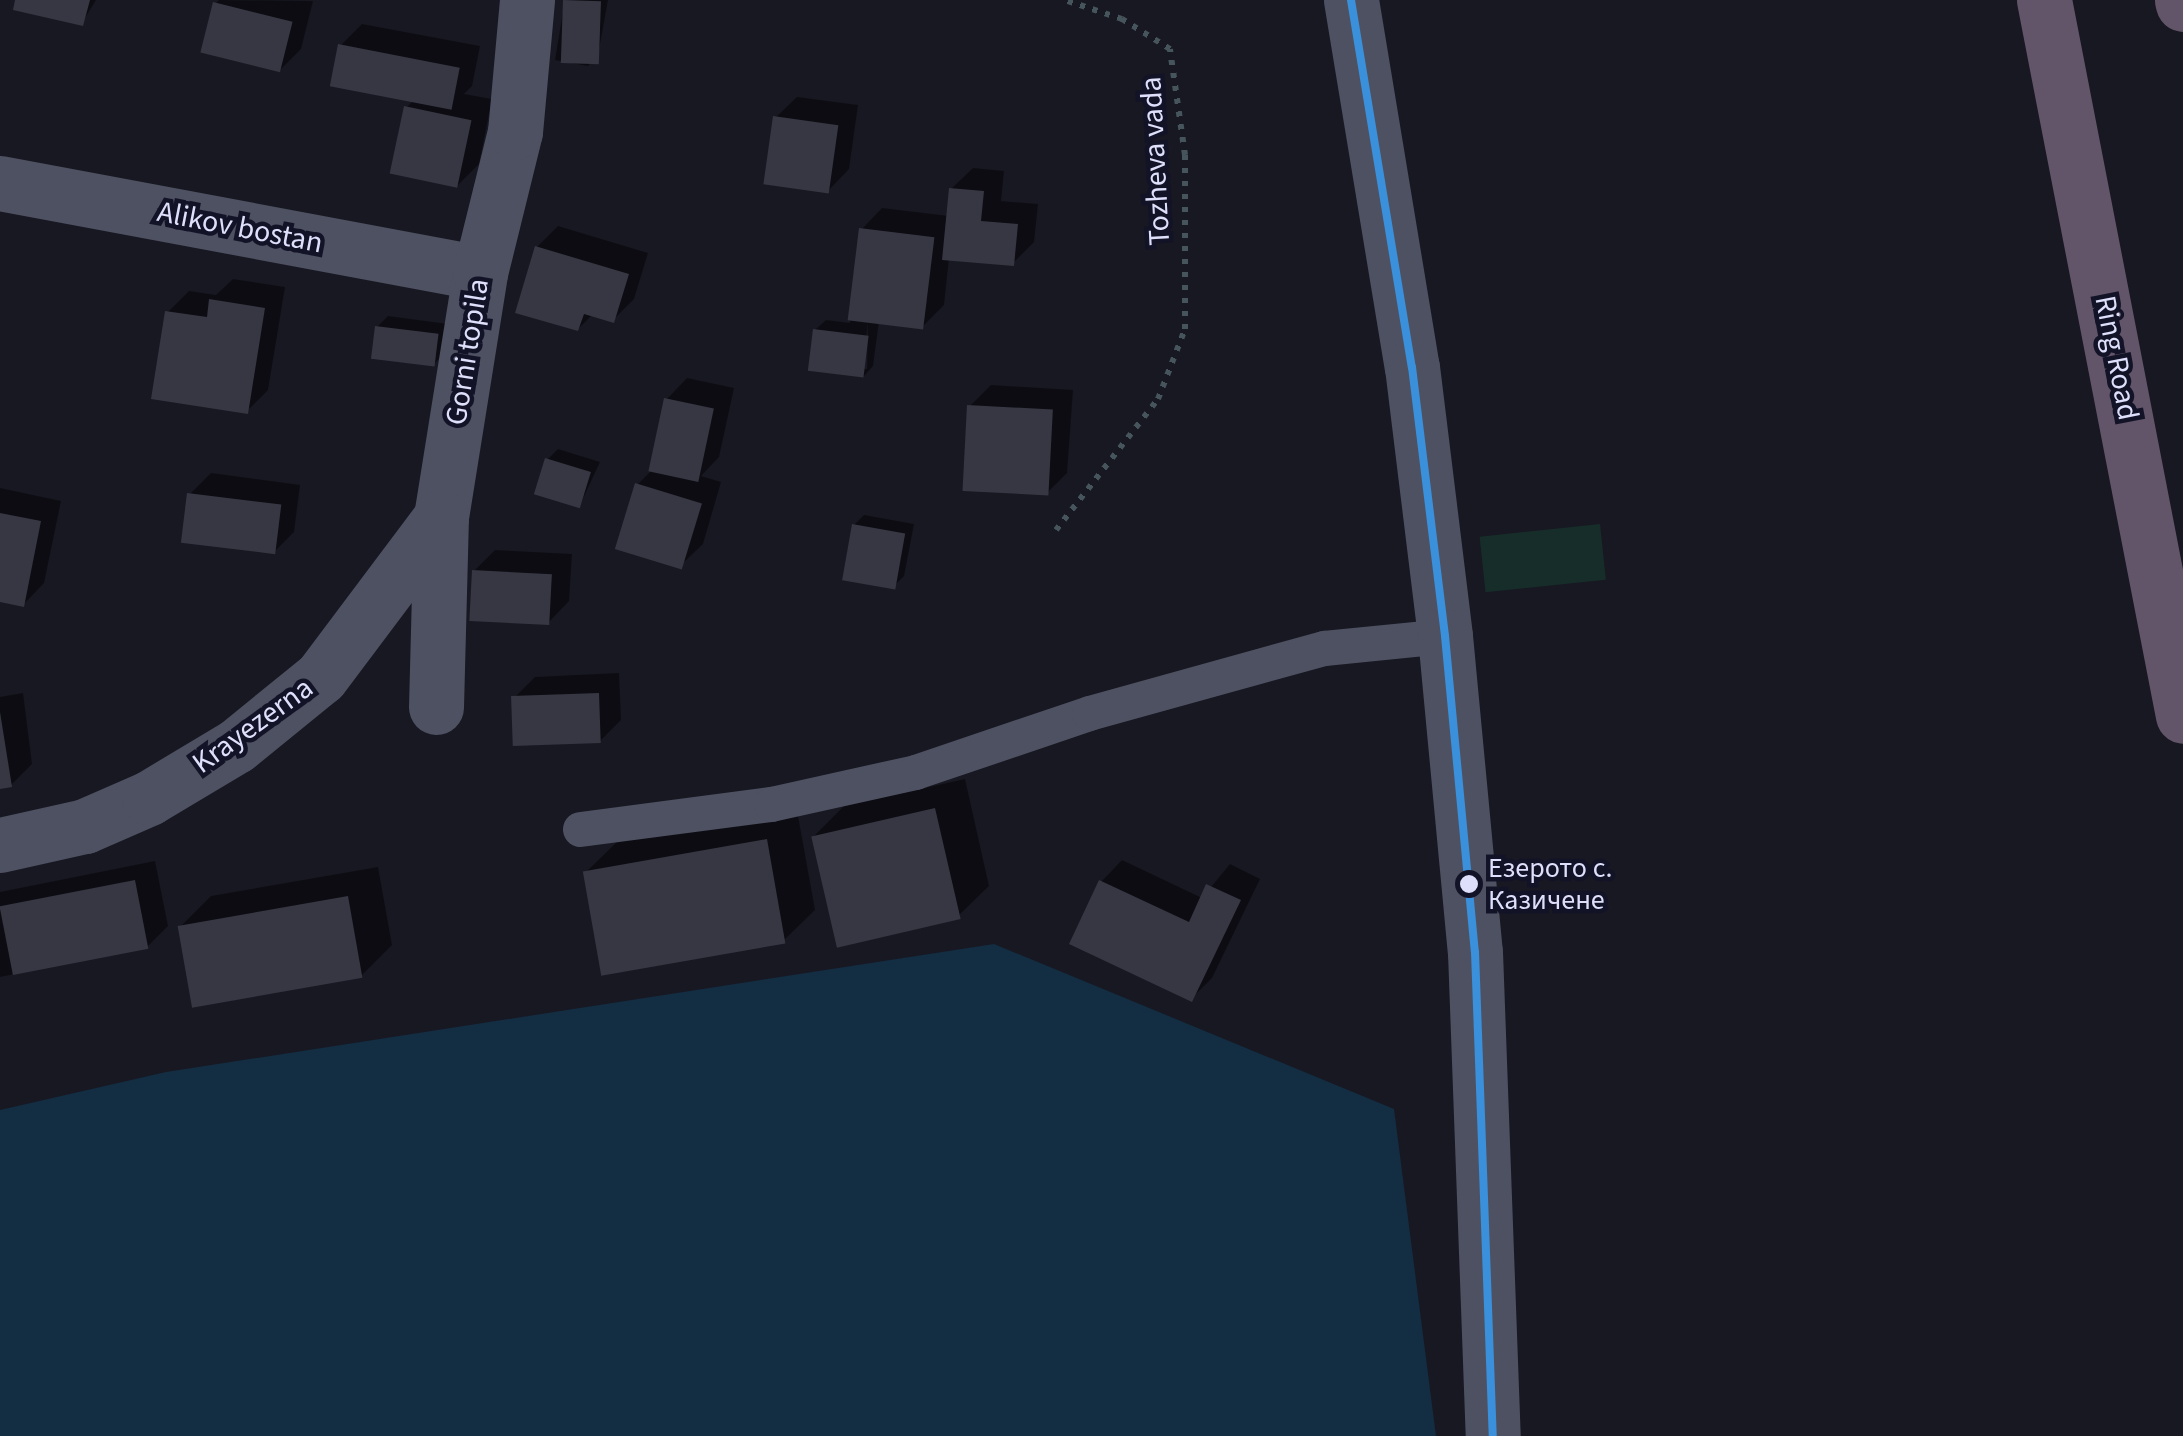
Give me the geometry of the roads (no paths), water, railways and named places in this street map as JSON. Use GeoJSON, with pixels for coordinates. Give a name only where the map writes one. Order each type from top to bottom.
{"type":"FeatureCollection","features":[{"type":"Feature","properties":{"kind":"highway","name":"Ring Road"},"geometry":{"type":"LineString","coordinates":[[2044,0],[2183,716]]}},
{"type":"Feature","properties":{"kind":"street","name":"Gorni topila"},"geometry":{"type":"LineString","coordinates":[[436,707],[440,517],[480,272],[515,132],[527,0]]}},
{"type":"Feature","properties":{"kind":"street"},"geometry":{"type":"LineString","coordinates":[[1351,0],[1412,367],[1445,636],[1475,952],[1493,1436]]}},
{"type":"Feature","properties":{"kind":"street","name":"Alikov bostan"},"geometry":{"type":"LineString","coordinates":[[0,183],[480,272]]}},
{"type":"Feature","properties":{"kind":"street","name":"Krayezerna"},"geometry":{"type":"LineString","coordinates":[[0,844],[85,826],[150,798],[236,746],[322,677],[440,517]]}},
{"type":"Feature","properties":{"kind":"lane"},"geometry":{"type":"LineString","coordinates":[[580,829],[770,804],[915,772],[1089,713],[1324,648],[1445,636]]}},
{"type":"Feature","properties":{"kind":"water"},"geometry":{"type":"Polygon","coordinates":[[[994,944],[1394,1109],[1436,1436],[0,1436],[0,1110],[166,1072],[994,944]]]}},
{"type":"Feature","properties":{"kind":"place","name":"Езерото с. Казичене"},"geometry":{"type":"Point","coordinates":[1469,884]}}]}
